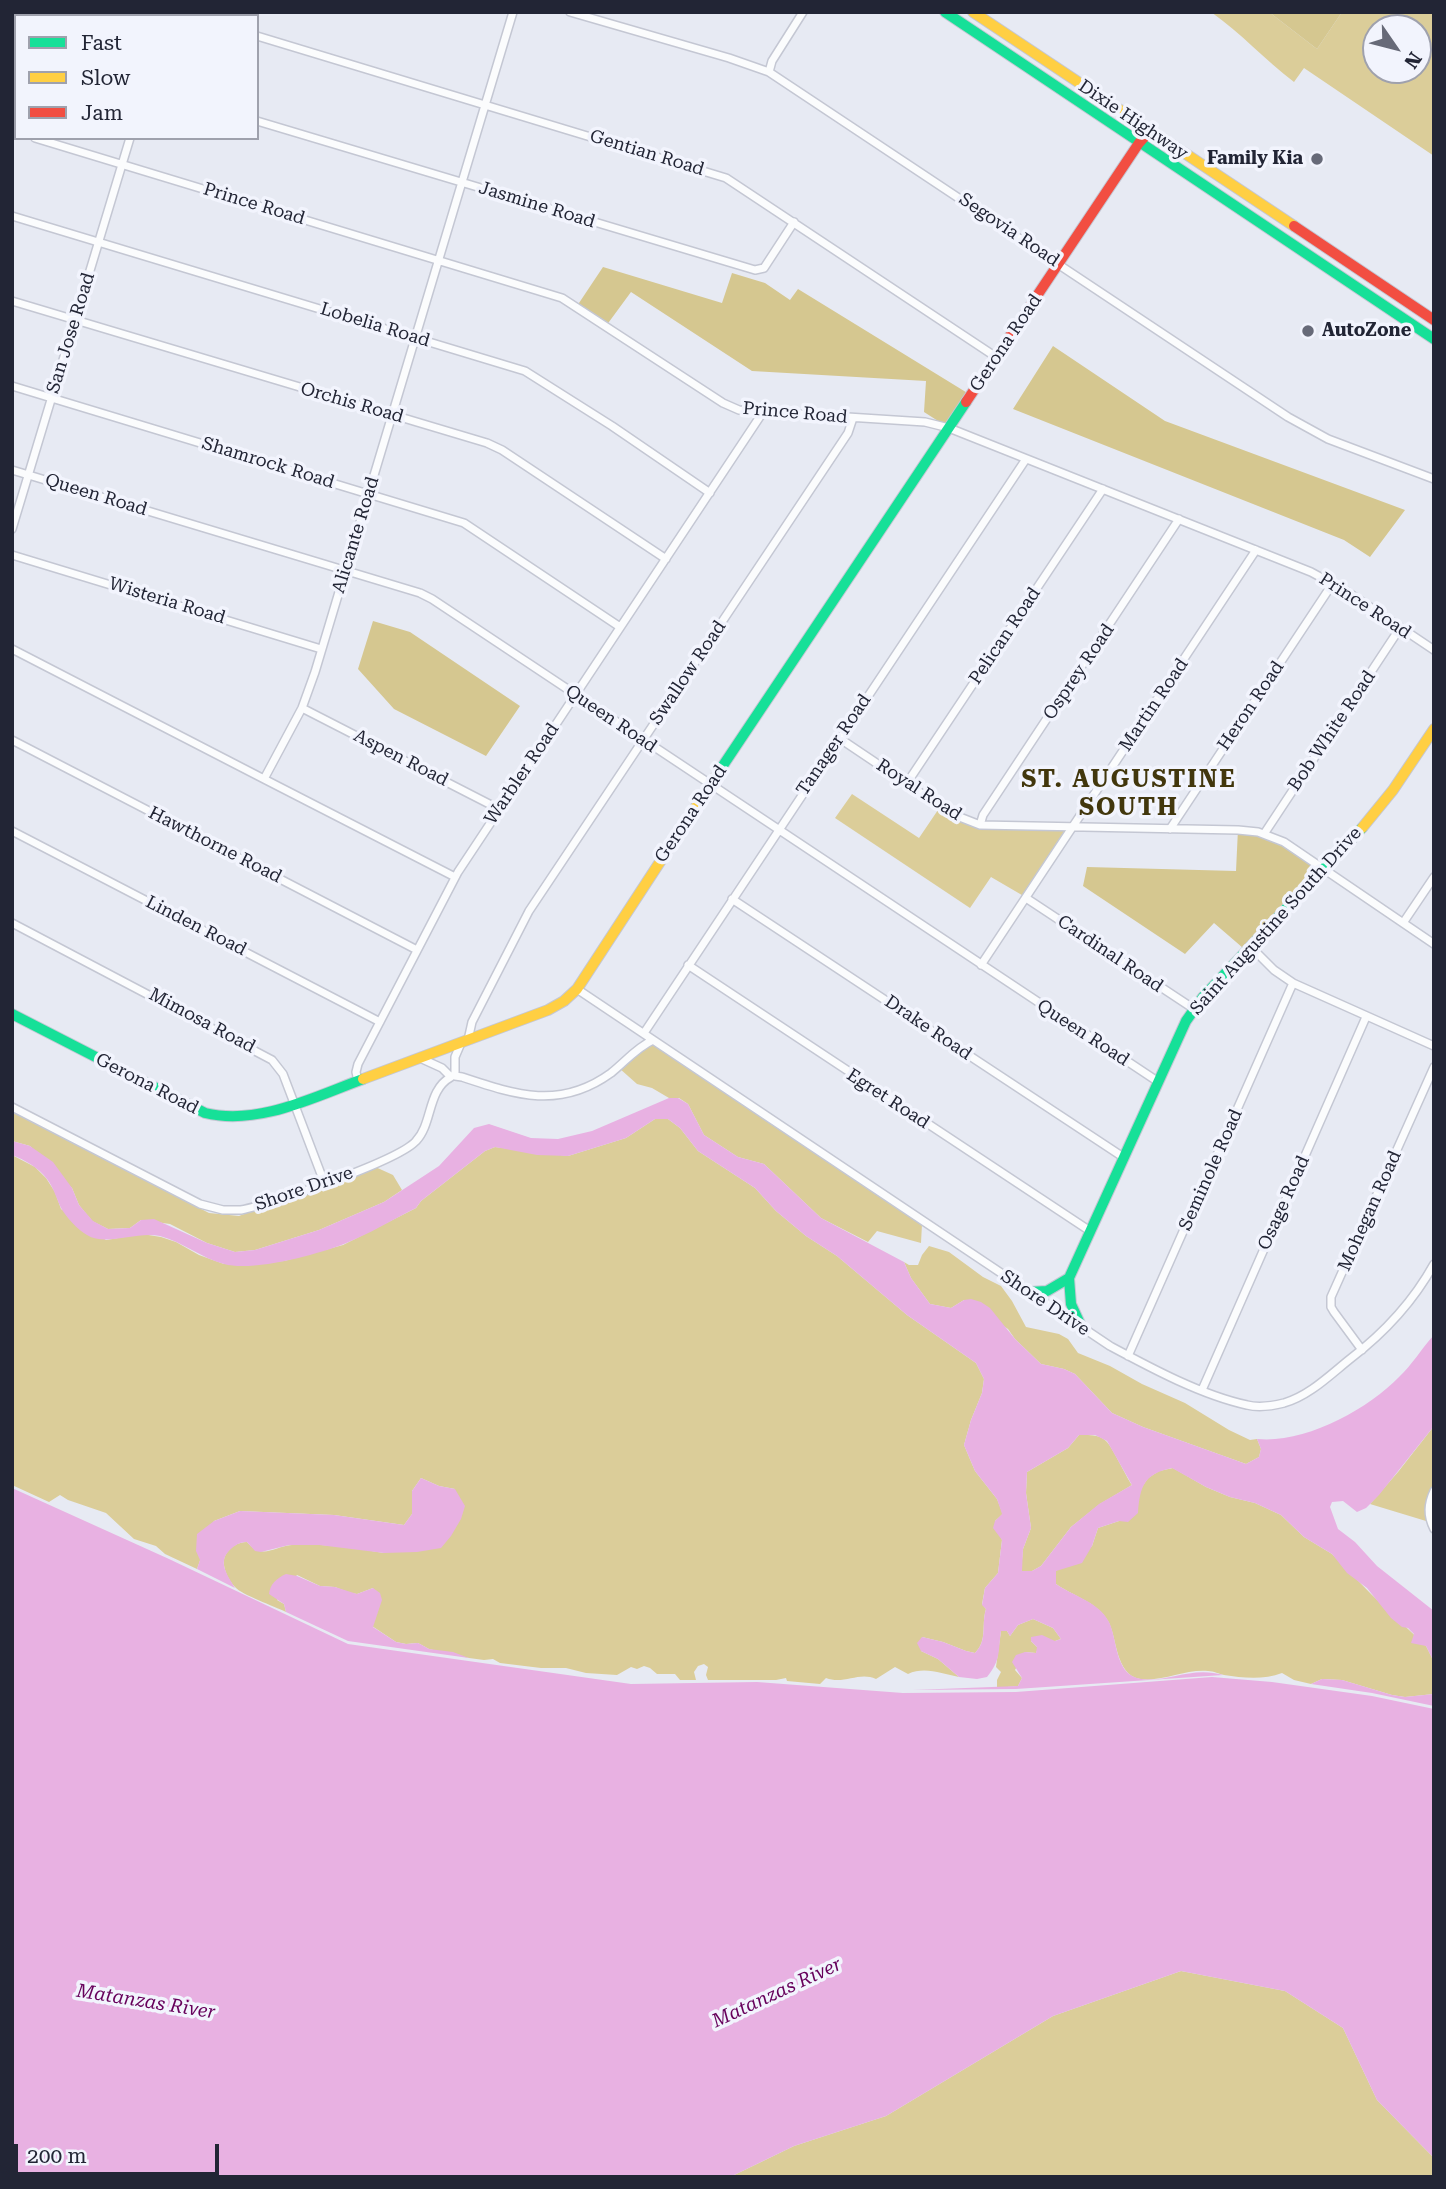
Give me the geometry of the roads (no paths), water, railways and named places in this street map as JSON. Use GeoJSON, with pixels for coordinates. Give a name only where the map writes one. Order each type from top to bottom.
{"type":"FeatureCollection","features":[{"type":"Feature","properties":{"kind":"street","name":"Alicante Road"},"geometry":{"type":"LineString","coordinates":[[264,779],[302,708],[513,12]]}},
{"type":"Feature","properties":{"kind":"street","name":"Segovia Road"},"geometry":{"type":"LineString","coordinates":[[570,12],[769,72],[1308,428],[1328,439],[1434,480]]}},
{"type":"Feature","properties":{"kind":"street"},"geometry":{"type":"LineString","coordinates":[[769,72],[772,61],[803,12]]}},
{"type":"Feature","properties":{"kind":"street"},"geometry":{"type":"LineString","coordinates":[[945,12],[1434,339]]}},
{"type":"Feature","properties":{"kind":"street","name":"Dixie Highway"},"geometry":{"type":"LineString","coordinates":[[973,12],[1434,320]]}},
{"type":"Feature","properties":{"kind":"street"},"geometry":{"type":"LineString","coordinates":[[999,48],[1008,36]]}},
{"type":"Feature","properties":{"kind":"street","name":"Gentian Road"},"geometry":{"type":"LineString","coordinates":[[259,37],[716,174],[736,183],[996,357]]}},
{"type":"Feature","properties":{"kind":"street","name":"Jasmine Road"},"geometry":{"type":"LineString","coordinates":[[259,122],[755,270],[764,268],[794,222]]}},
{"type":"Feature","properties":{"kind":"street","name":"Gerona Road"},"geometry":{"type":"LineString","coordinates":[[12,1014],[205,1113],[221,1117],[245,1117],[295,1104],[465,1042],[548,1010],[564,1001],[577,989],[710,785],[1150,131]]}},
{"type":"Feature","properties":{"kind":"street","name":"Prince Road"},"geometry":{"type":"LineString","coordinates":[[42,140],[562,298],[723,403],[739,410],[925,422],[949,428],[1333,583],[1434,650]]}},
{"type":"Feature","properties":{"kind":"street","name":"San Jose Road"},"geometry":{"type":"LineString","coordinates":[[12,529],[129,140]]}},
{"type":"Feature","properties":{"kind":"street","name":"Lobelia Road"},"geometry":{"type":"LineString","coordinates":[[12,216],[525,371],[710,493]]}},
{"type":"Feature","properties":{"kind":"street"},"geometry":{"type":"LineString","coordinates":[[1364,293],[1373,280]]}},
{"type":"Feature","properties":{"kind":"street","name":"Orchis Road"},"geometry":{"type":"LineString","coordinates":[[12,301],[475,439],[502,450],[666,559]]}},
{"type":"Feature","properties":{"kind":"street","name":"Shamrock Road"},"geometry":{"type":"LineString","coordinates":[[12,386],[464,523],[620,627]]}},
{"type":"Feature","properties":{"kind":"street","name":"Warbler Road"},"geometry":{"type":"LineString","coordinates":[[358,1081],[358,1064],[455,877],[762,412]]}},
{"type":"Feature","properties":{"kind":"street","name":"Swallow Road"},"geometry":{"type":"LineString","coordinates":[[653,1040],[635,1050],[603,1078],[558,1095],[520,1095],[455,1076],[455,1056],[465,1042],[472,1022],[528,912],[848,433],[853,418]]}},
{"type":"Feature","properties":{"kind":"street","name":"Tanager Road"},"geometry":{"type":"LineString","coordinates":[[644,1033],[1026,458]]}},
{"type":"Feature","properties":{"kind":"street","name":"Queen Road"},"geometry":{"type":"LineString","coordinates":[[12,470],[420,593],[432,599],[1157,1081]]}},
{"type":"Feature","properties":{"kind":"street","name":"Pelican Road"},"geometry":{"type":"LineString","coordinates":[[907,783],[1103,489]]}},
{"type":"Feature","properties":{"kind":"street","name":"Osprey Road"},"geometry":{"type":"LineString","coordinates":[[981,825],[983,815],[1179,519]]}},
{"type":"Feature","properties":{"kind":"street","name":"Martin Road"},"geometry":{"type":"LineString","coordinates":[[981,965],[1256,550]]}},
{"type":"Feature","properties":{"kind":"street","name":"Wisteria Road"},"geometry":{"type":"LineString","coordinates":[[12,555],[321,649]]}},
{"type":"Feature","properties":{"kind":"street","name":"Heron Road"},"geometry":{"type":"LineString","coordinates":[[1170,829],[1333,583]]}},
{"type":"Feature","properties":{"kind":"street","name":"Bob White Road"},"geometry":{"type":"LineString","coordinates":[[1264,834],[1400,628]]}},
{"type":"Feature","properties":{"kind":"street"},"geometry":{"type":"LineString","coordinates":[[12,649],[455,877]]}},
{"type":"Feature","properties":{"kind":"street","name":"Aspen Road"},"geometry":{"type":"LineString","coordinates":[[302,708],[499,809]]}},
{"type":"Feature","properties":{"kind":"street","name":"Saint Augustine South Drive"},"geometry":{"type":"LineString","coordinates":[[1069,1278],[1157,1081],[1194,1009],[1372,817],[1434,729]]}},
{"type":"Feature","properties":{"kind":"street","name":"Royal Road"},"geometry":{"type":"LineString","coordinates":[[839,738],[952,814],[981,825],[1245,830],[1264,834],[1284,842],[1434,944]]}},
{"type":"Feature","properties":{"kind":"street","name":"Hawthorne Road"},"geometry":{"type":"LineString","coordinates":[[12,740],[417,950]]}},
{"type":"Feature","properties":{"kind":"street","name":"Linden Road"},"geometry":{"type":"LineString","coordinates":[[12,831],[380,1022]]}},
{"type":"Feature","properties":{"kind":"street"},"geometry":{"type":"LineString","coordinates":[[1403,923],[1434,877]]}},
{"type":"Feature","properties":{"kind":"street","name":"Cardinal Road"},"geometry":{"type":"LineString","coordinates":[[1026,898],[1194,1009]]}},
{"type":"Feature","properties":{"kind":"street","name":"Drake Road"},"geometry":{"type":"LineString","coordinates":[[732,899],[1123,1157]]}},
{"type":"Feature","properties":{"kind":"street","name":"Mimosa Road"},"geometry":{"type":"LineString","coordinates":[[12,923],[266,1055],[283,1074],[324,1182]]}},
{"type":"Feature","properties":{"kind":"street"},"geometry":{"type":"LineString","coordinates":[[1250,946],[1274,970],[1293,983],[1434,1046]]}},
{"type":"Feature","properties":{"kind":"street","name":"Egret Road"},"geometry":{"type":"LineString","coordinates":[[688,965],[1090,1231]]}},
{"type":"Feature","properties":{"kind":"street","name":"Seminole Road"},"geometry":{"type":"LineString","coordinates":[[1128,1356],[1293,983]]}},
{"type":"Feature","properties":{"kind":"street","name":"Shore Drive"},"geometry":{"type":"LineString","coordinates":[[577,989],[1082,1328],[1128,1356],[1202,1390],[1247,1405],[1284,1403],[1311,1390],[1362,1350],[1408,1304],[1434,1264]]}},
{"type":"Feature","properties":{"kind":"street","name":"Osage Road"},"geometry":{"type":"LineString","coordinates":[[1202,1390],[1366,1017]]}},
{"type":"Feature","properties":{"kind":"street","name":"Shore Drive"},"geometry":{"type":"LineString","coordinates":[[12,1107],[200,1204],[229,1210],[253,1208],[397,1155],[417,1140],[426,1125],[438,1089],[451,1077],[442,1068],[420,1058]]}},
{"type":"Feature","properties":{"kind":"street","name":"Mohegan Road"},"geometry":{"type":"LineString","coordinates":[[1362,1350],[1331,1307],[1331,1297],[1434,1067]]}},
{"type":"Feature","properties":{"kind":"street"},"geometry":{"type":"LineString","coordinates":[[1029,1292],[1047,1291],[1063,1284],[1069,1278]]}},
{"type":"Feature","properties":{"kind":"street"},"geometry":{"type":"LineString","coordinates":[[1069,1278],[1072,1309],[1082,1328]]}},
{"type":"Feature","properties":{"kind":"street"},"geometry":{"type":"LineString","coordinates":[[1434,1491],[1429,1507],[1430,1522],[1434,1529]]}},
{"type":"Feature","properties":{"kind":"water"},"geometry":{"type":"Polygon","coordinates":[[[669,1098],[678,1098],[688,1104],[704,1135],[738,1157],[764,1164],[821,1218],[904,1262],[911,1278],[930,1304],[951,1308],[964,1300],[981,1302],[990,1308],[1015,1339],[1041,1364],[1075,1374],[1112,1413],[1246,1464],[1259,1457],[1261,1449],[1257,1439],[1295,1436],[1314,1430],[1370,1401],[1404,1372],[1434,1335],[1434,1426],[1366,1508],[1357,1512],[1343,1501],[1332,1502],[1330,1507],[1338,1529],[1355,1542],[1377,1566],[1434,1611],[1434,1662],[1426,1646],[1411,1643],[1414,1634],[1391,1618],[1367,1588],[1347,1573],[1332,1554],[1304,1537],[1281,1515],[1255,1503],[1206,1487],[1172,1468],[1149,1478],[1142,1488],[1138,1513],[1128,1522],[1119,1521],[1098,1528],[1082,1563],[1056,1571],[1056,1584],[1092,1604],[1105,1615],[1112,1629],[1121,1662],[1130,1675],[1157,1679],[1199,1672],[1223,1675],[1016,1689],[913,1690],[1018,1686],[1022,1678],[1012,1662],[1016,1655],[1036,1653],[1037,1647],[1031,1637],[1042,1635],[1055,1641],[1061,1639],[1053,1628],[1033,1619],[1018,1625],[1010,1636],[1007,1631],[1001,1631],[995,1666],[987,1677],[977,1679],[959,1677],[938,1659],[921,1651],[917,1643],[922,1637],[975,1653],[983,1638],[986,1609],[982,1605],[985,1588],[998,1573],[1002,1540],[993,1528],[995,1521],[1002,1514],[997,1499],[975,1471],[964,1445],[982,1393],[984,1379],[976,1363],[907,1315],[837,1256],[806,1236],[776,1211],[755,1188],[698,1151],[680,1128],[668,1119],[655,1119],[626,1138],[568,1156],[537,1155],[495,1147],[485,1151],[421,1201],[416,1208],[362,1236],[301,1257],[251,1266],[224,1264],[160,1236],[141,1235],[103,1240],[87,1235],[63,1212],[44,1175],[12,1155],[12,1141],[30,1146],[53,1162],[72,1188],[79,1205],[93,1221],[108,1229],[130,1228],[141,1220],[154,1219],[207,1243],[235,1252],[255,1250],[319,1230],[384,1202],[439,1166],[474,1128],[489,1124],[531,1138],[558,1139],[592,1131],[669,1098]],[[1079,1435],[1068,1448],[1027,1472],[1026,1493],[1031,1528],[1023,1549],[1022,1571],[1032,1571],[1041,1566],[1071,1527],[1099,1504],[1132,1485],[1107,1441],[1095,1435],[1079,1435]]]}},
{"type":"Feature","properties":{"kind":"water"},"geometry":{"type":"Polygon","coordinates":[[[421,1478],[455,1489],[465,1506],[461,1519],[441,1548],[384,1553],[319,1545],[289,1545],[261,1552],[255,1551],[245,1542],[232,1548],[225,1558],[224,1568],[235,1588],[197,1569],[200,1560],[196,1551],[197,1534],[214,1521],[240,1511],[334,1515],[404,1525],[412,1514],[412,1491],[421,1478]]]}},
{"type":"Feature","properties":{"kind":"water","name":"Matanzas River"},"geometry":{"type":"Polygon","coordinates":[[[12,1488],[348,1644],[631,1684],[757,1682],[903,1693],[1016,1692],[1212,1677],[1272,1682],[1372,1696],[1434,1709],[1434,2158],[1377,2100],[1343,2028],[1285,1991],[1181,1971],[1053,2016],[886,2116],[794,2146],[730,2177],[12,2177],[12,1488]]]}},
{"type":"Feature","properties":{"kind":"water"},"geometry":{"type":"Polygon","coordinates":[[[286,1574],[320,1586],[335,1587],[357,1594],[373,1588],[380,1593],[382,1600],[373,1627],[396,1642],[418,1643],[429,1649],[453,1652],[469,1658],[348,1641],[286,1612],[284,1604],[269,1594],[274,1582],[286,1574]]]}},
{"type":"Feature","properties":{"kind":"water"},"geometry":{"type":"Polygon","coordinates":[[[1322,1679],[1342,1680],[1405,1697],[1434,1694],[1434,1706],[1311,1684],[1322,1679]]]}},
{"type":"Feature","properties":{"kind":"place","name":"Family Kia"},"geometry":{"type":"Point","coordinates":[1317,159]}},
{"type":"Feature","properties":{"kind":"place","name":"AutoZone"},"geometry":{"type":"Point","coordinates":[1308,331]}},
{"type":"Feature","properties":{"kind":"district","name":"ST. AUGUSTINE SOUTH"},"geometry":{"type":"Point","coordinates":[1129,794]}}]}
